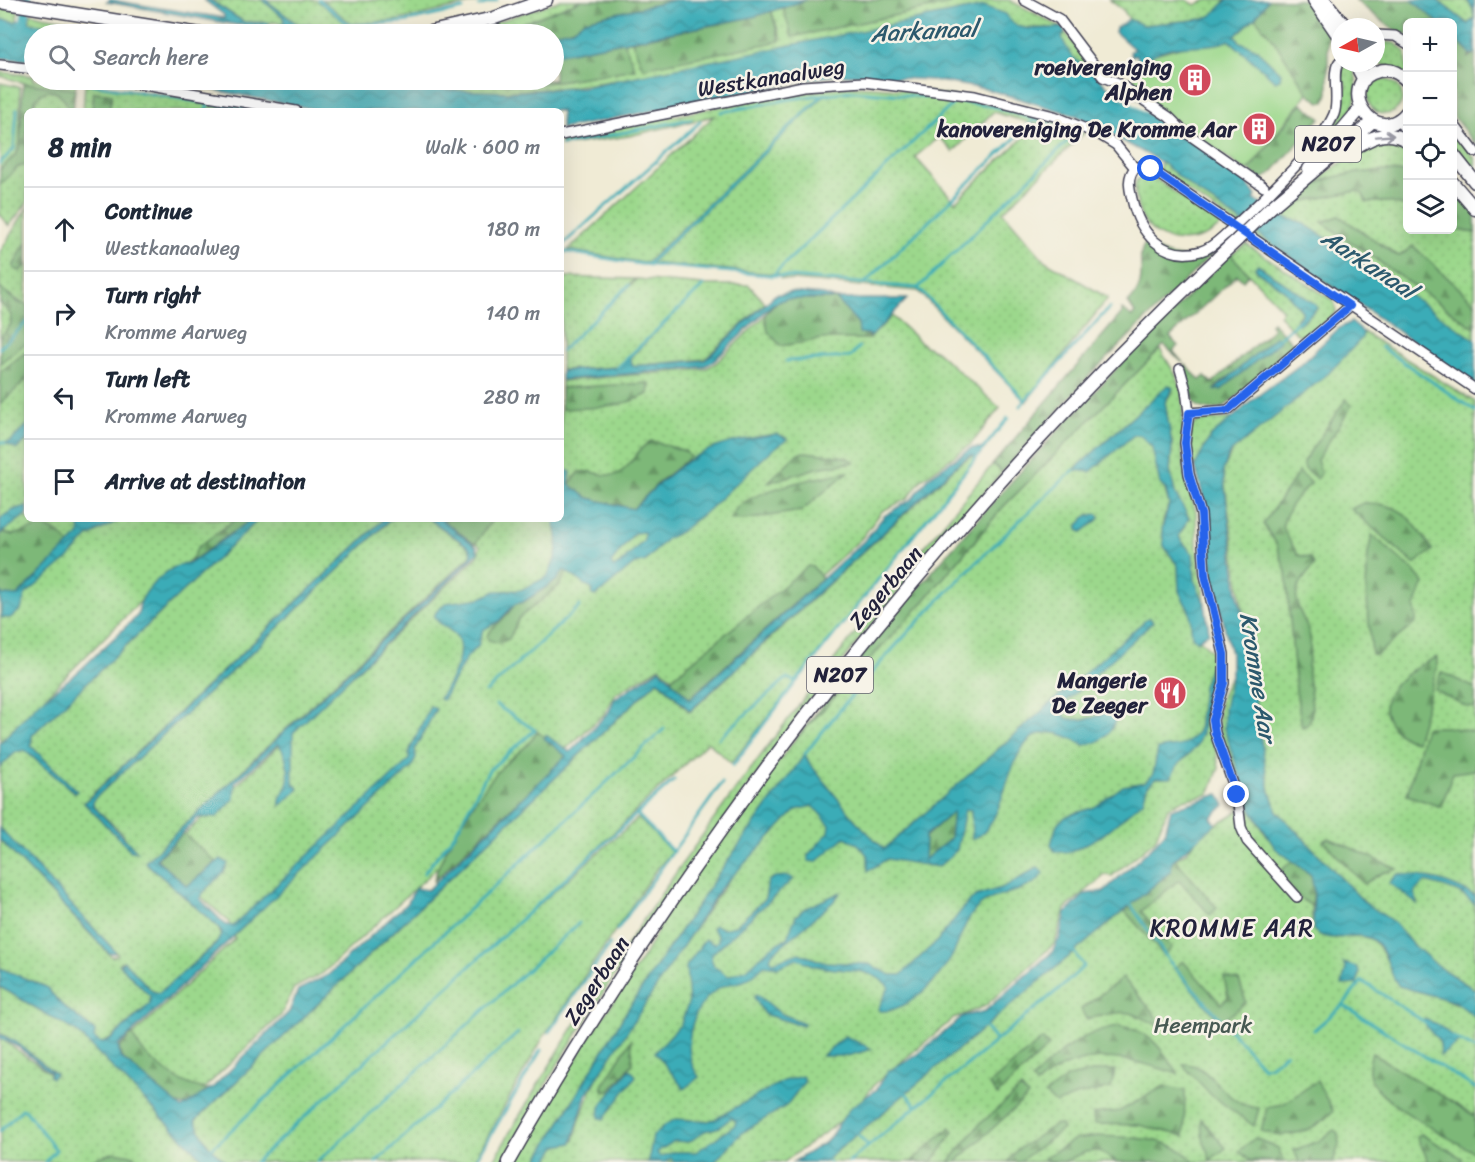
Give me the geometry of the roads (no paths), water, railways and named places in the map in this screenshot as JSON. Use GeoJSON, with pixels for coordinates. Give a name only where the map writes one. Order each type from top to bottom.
{"type":"FeatureCollection","features":[{"type":"Feature","properties":{"kind":"main road"},"geometry":{"type":"LineString","coordinates":[[467,24],[495,18],[546,0]]}},
{"type":"Feature","properties":{"kind":"main road"},"geometry":{"type":"LineString","coordinates":[[1314,0],[1331,25]]}},
{"type":"Feature","properties":{"kind":"main road"},"geometry":{"type":"LineString","coordinates":[[1324,0],[1339,18]]}},
{"type":"Feature","properties":{"kind":"main road"},"geometry":{"type":"LineString","coordinates":[[5,3],[136,24]]}},
{"type":"Feature","properties":{"kind":"main road"},"geometry":{"type":"LineString","coordinates":[[1385,69],[1396,72],[1403,78]]}},
{"type":"Feature","properties":{"kind":"main road"},"geometry":{"type":"LineString","coordinates":[[1359,72],[1364,80],[1372,72]]}},
{"type":"Feature","properties":{"kind":"main road","name":"N207"},"geometry":{"type":"LineString","coordinates":[[1364,80],[1358,94],[1361,108],[1373,121],[1386,123],[1403,120]]}},
{"type":"Feature","properties":{"kind":"main road","name":"Zegerbaan"},"geometry":{"type":"LineString","coordinates":[[1298,182],[1361,108]]}},
{"type":"Feature","properties":{"kind":"main road","name":"Zegerbaan"},"geometry":{"type":"LineString","coordinates":[[508,1162],[576,1050],[722,830],[802,723],[906,592],[999,485],[1233,236],[1264,206],[1325,162],[1373,121]]}},
{"type":"Feature","properties":{"kind":"main road","name":"N207"},"geometry":{"type":"LineString","coordinates":[[1325,162],[1335,160],[1374,136],[1394,135],[1403,139]]}},
{"type":"Feature","properties":{"kind":"main road"},"geometry":{"type":"LineString","coordinates":[[1457,159],[1475,182]]}},
{"type":"Feature","properties":{"kind":"main road"},"geometry":{"type":"LineString","coordinates":[[1457,177],[1475,198]]}},
{"type":"Feature","properties":{"kind":"main road"},"geometry":{"type":"LineString","coordinates":[[1457,188],[1475,209]]}},
{"type":"Feature","properties":{"kind":"street"},"geometry":{"type":"LineString","coordinates":[[1024,0],[1059,19],[1096,69],[1169,117],[1181,129],[1264,187]]}},
{"type":"Feature","properties":{"kind":"street"},"geometry":{"type":"LineString","coordinates":[[1385,35],[1395,36],[1403,41]]}},
{"type":"Feature","properties":{"kind":"street"},"geometry":{"type":"LineString","coordinates":[[0,65],[24,68]]}},
{"type":"Feature","properties":{"kind":"street","name":"Zegerbaan"},"geometry":{"type":"LineString","coordinates":[[1264,206],[1332,120],[1337,102],[1335,72]]}},
{"type":"Feature","properties":{"kind":"street","name":"Westkanaalweg"},"geometry":{"type":"LineString","coordinates":[[564,134],[803,86],[864,82],[975,96],[1054,116],[1098,134],[1116,145],[1135,168]]}},
{"type":"Feature","properties":{"kind":"street"},"geometry":{"type":"LineString","coordinates":[[173,90],[278,108]]}},
{"type":"Feature","properties":{"kind":"street"},"geometry":{"type":"LineString","coordinates":[[1455,126],[1475,152]]}},
{"type":"Feature","properties":{"kind":"street"},"geometry":{"type":"LineString","coordinates":[[1135,168],[1144,165],[1151,169],[1475,389]]}},
{"type":"Feature","properties":{"kind":"street","name":"Zegerbaan"},"geometry":{"type":"LineString","coordinates":[[1135,168],[1129,181],[1138,220],[1146,235],[1160,246],[1185,254],[1201,251],[1233,236]]}},
{"type":"Feature","properties":{"kind":"street"},"geometry":{"type":"LineString","coordinates":[[1189,413],[1228,410],[1350,306]]}},
{"type":"Feature","properties":{"kind":"street"},"geometry":{"type":"LineString","coordinates":[[1179,369],[1186,390],[1189,413],[1185,443],[1189,474],[1201,514],[1205,575],[1224,654],[1224,683],[1213,720],[1215,733],[1238,807],[1241,827],[1256,854],[1297,897]]}},
{"type":"Feature","properties":{"kind":"water"},"geometry":{"type":"Polygon","coordinates":[[[110,0],[224,18],[224,15],[204,0],[210,0],[244,22],[269,24],[231,24],[107,2],[110,0]]]}},
{"type":"Feature","properties":{"kind":"water"},"geometry":{"type":"Polygon","coordinates":[[[262,0],[266,0],[297,24],[281,24],[284,22],[283,17],[262,0]]]}},
{"type":"Feature","properties":{"kind":"water"},"geometry":{"type":"Polygon","coordinates":[[[675,0],[806,0],[753,17],[564,53],[564,31],[573,29],[585,20],[675,0]]]}},
{"type":"Feature","properties":{"kind":"water"},"geometry":{"type":"Polygon","coordinates":[[[1227,0],[1268,0],[1255,18],[1235,36],[1240,42],[1255,48],[1281,73],[1280,79],[1275,81],[1229,40],[1210,45],[1176,47],[1154,54],[1144,62],[1139,60],[1136,54],[1132,56],[1130,52],[1134,49],[1115,32],[1116,28],[1129,19],[1143,25],[1204,19],[1211,16],[1227,0]]]}},
{"type":"Feature","properties":{"kind":"water"},"geometry":{"type":"Polygon","coordinates":[[[1412,0],[1437,0],[1468,24],[1474,18],[1473,9],[1467,0],[1474,0],[1475,54],[1470,54],[1457,40],[1457,18],[1433,18],[1412,0]]]}},
{"type":"Feature","properties":{"kind":"water","name":"Aarkanaal"},"geometry":{"type":"Polygon","coordinates":[[[984,6],[1006,14],[1017,26],[1024,28],[1063,28],[1065,32],[1062,38],[1078,62],[1090,66],[1105,63],[1107,67],[1100,70],[1098,77],[1109,88],[1118,87],[1167,119],[1168,127],[1228,165],[1248,184],[1256,196],[1254,199],[1276,215],[1301,222],[1331,241],[1475,340],[1475,385],[1199,193],[1161,162],[1077,116],[986,89],[931,80],[850,75],[829,76],[564,128],[564,108],[308,108],[213,90],[508,92],[583,87],[984,6]]]}},
{"type":"Feature","properties":{"kind":"water"},"geometry":{"type":"Polygon","coordinates":[[[0,19],[39,24],[24,24],[24,60],[0,58],[0,19]]]}},
{"type":"Feature","properties":{"kind":"water"},"geometry":{"type":"Polygon","coordinates":[[[1258,265],[1315,304],[1317,308],[1299,324],[1296,321],[1302,311],[1284,290],[1257,271],[1255,267],[1258,265]]]}},
{"type":"Feature","properties":{"kind":"water"},"geometry":{"type":"Polygon","coordinates":[[[790,292],[824,295],[836,299],[785,299],[773,304],[714,361],[703,367],[564,380],[564,371],[620,367],[630,358],[633,366],[705,360],[775,295],[790,292]]]}},
{"type":"Feature","properties":{"kind":"water"},"geometry":{"type":"Polygon","coordinates":[[[836,299],[907,299],[871,337],[868,334],[859,333],[858,323],[836,299]]]}},
{"type":"Feature","properties":{"kind":"water"},"geometry":{"type":"Polygon","coordinates":[[[1351,322],[1363,332],[1362,338],[1329,373],[1229,454],[1223,471],[1238,596],[1249,641],[1253,688],[1266,771],[1277,811],[1364,902],[1395,923],[1410,942],[1439,967],[1475,990],[1475,1017],[1456,1002],[1399,986],[1392,975],[1385,955],[1377,943],[1371,939],[1364,936],[1327,937],[1313,930],[1314,891],[1311,875],[1275,848],[1250,808],[1240,807],[1245,797],[1241,792],[1244,789],[1224,728],[1224,709],[1231,676],[1231,654],[1212,575],[1208,515],[1195,466],[1210,437],[1255,398],[1301,364],[1338,329],[1351,322]]]}},
{"type":"Feature","properties":{"kind":"water"},"geometry":{"type":"Polygon","coordinates":[[[1275,337],[1280,341],[1221,390],[1215,390],[1275,337]]]}},
{"type":"Feature","properties":{"kind":"water"},"geometry":{"type":"Polygon","coordinates":[[[1168,385],[1173,388],[1165,402],[1172,445],[1170,471],[1175,493],[1189,518],[1179,535],[1193,554],[1195,581],[1205,604],[1209,632],[1197,641],[1192,637],[1190,613],[1179,591],[1178,566],[1164,546],[1162,529],[1169,504],[1166,490],[1160,484],[1152,447],[1140,435],[1134,435],[1090,472],[1074,470],[1168,385]]]}},
{"type":"Feature","properties":{"kind":"water"},"geometry":{"type":"Polygon","coordinates":[[[24,428],[24,443],[17,449],[5,443],[11,441],[24,428]]]}},
{"type":"Feature","properties":{"kind":"water"},"geometry":{"type":"Polygon","coordinates":[[[777,434],[788,439],[772,450],[708,510],[680,532],[666,539],[646,561],[633,565],[596,596],[592,595],[593,590],[564,570],[557,580],[523,602],[515,604],[499,621],[483,630],[478,646],[467,657],[443,700],[439,699],[455,669],[460,651],[456,636],[436,620],[434,617],[436,612],[446,603],[481,598],[495,591],[521,590],[547,577],[554,562],[558,541],[554,522],[564,522],[564,471],[571,472],[569,484],[588,498],[633,509],[682,465],[712,448],[777,434]],[[644,532],[634,533],[611,563],[613,567],[619,565],[644,540],[644,532]]]}},
{"type":"Feature","properties":{"kind":"water"},"geometry":{"type":"Polygon","coordinates":[[[971,448],[985,448],[978,457],[971,455],[960,462],[690,711],[658,680],[195,1121],[208,1145],[226,1162],[206,1162],[77,1032],[0,987],[0,968],[46,987],[62,1005],[95,1031],[94,1038],[101,1043],[110,1040],[150,1004],[150,996],[120,965],[124,961],[152,991],[159,993],[216,944],[222,933],[218,927],[145,862],[469,559],[472,554],[469,547],[433,522],[444,522],[477,547],[478,553],[293,733],[293,783],[299,789],[280,806],[280,799],[287,785],[288,767],[278,744],[235,783],[234,799],[217,817],[198,818],[156,859],[187,886],[221,859],[228,863],[223,873],[206,889],[200,899],[226,925],[233,926],[409,760],[409,752],[430,706],[436,709],[415,749],[416,757],[412,767],[118,1046],[120,1057],[182,1108],[214,1086],[289,1012],[298,990],[328,975],[408,902],[415,888],[428,890],[566,756],[544,738],[546,735],[570,752],[608,713],[615,698],[660,669],[690,699],[864,541],[884,516],[912,499],[930,476],[971,448]]]}},
{"type":"Feature","properties":{"kind":"water"},"geometry":{"type":"Polygon","coordinates":[[[24,507],[24,516],[0,534],[0,520],[12,510],[24,507]]]}},
{"type":"Feature","properties":{"kind":"water"},"geometry":{"type":"Polygon","coordinates":[[[1098,514],[1100,518],[1082,532],[1078,530],[1078,525],[1088,515],[1098,514]]]}},
{"type":"Feature","properties":{"kind":"water"},"geometry":{"type":"Polygon","coordinates":[[[116,522],[88,537],[70,557],[25,595],[21,610],[10,618],[2,618],[0,591],[3,595],[17,596],[80,534],[79,524],[116,522]]]}},
{"type":"Feature","properties":{"kind":"water"},"geometry":{"type":"Polygon","coordinates":[[[248,522],[256,522],[32,735],[31,746],[77,791],[75,793],[24,750],[16,752],[0,767],[0,743],[38,703],[78,672],[138,615],[144,597],[157,580],[174,568],[192,562],[248,522]]]}},
{"type":"Feature","properties":{"kind":"water"},"geometry":{"type":"Polygon","coordinates":[[[381,522],[388,522],[93,800],[93,806],[138,852],[131,851],[84,803],[381,522]]]}},
{"type":"Feature","properties":{"kind":"water"},"geometry":{"type":"Polygon","coordinates":[[[1149,617],[1153,622],[1060,707],[1066,718],[1080,720],[1119,707],[1115,722],[1104,738],[1084,745],[1056,733],[1036,735],[1022,748],[997,812],[986,829],[972,839],[971,810],[965,809],[957,850],[938,867],[887,859],[868,871],[868,856],[858,844],[845,837],[816,862],[808,861],[808,855],[829,832],[830,825],[813,806],[796,810],[720,889],[586,1095],[572,1143],[557,1146],[547,1162],[536,1162],[628,1009],[721,870],[805,754],[810,764],[855,820],[884,849],[1149,617]],[[953,812],[925,836],[924,860],[950,839],[953,812]]]}},
{"type":"Feature","properties":{"kind":"water"},"geometry":{"type":"Polygon","coordinates":[[[1213,657],[1217,657],[1216,674],[1204,715],[1202,733],[1196,747],[1176,767],[1171,778],[1156,778],[1147,787],[1143,801],[1103,835],[1071,852],[1055,852],[1051,844],[1057,824],[1067,816],[1095,807],[1123,786],[1145,782],[1153,774],[1158,749],[1180,746],[1188,742],[1198,731],[1203,686],[1213,657]]]}},
{"type":"Feature","properties":{"kind":"water"},"geometry":{"type":"Polygon","coordinates":[[[1219,794],[1225,805],[1211,818],[1216,824],[1172,861],[1171,871],[824,1162],[793,1162],[827,1141],[850,1108],[877,1089],[888,1071],[916,1055],[964,1016],[985,1011],[1052,952],[1059,939],[1066,913],[1085,894],[1104,891],[1151,848],[1165,832],[1171,809],[1219,794]]]}},
{"type":"Feature","properties":{"kind":"water"},"geometry":{"type":"Polygon","coordinates":[[[0,828],[115,953],[109,953],[0,840],[0,828]]]}},
{"type":"Feature","properties":{"kind":"water"},"geometry":{"type":"Polygon","coordinates":[[[1038,867],[1044,873],[1030,886],[992,899],[976,909],[968,920],[945,967],[921,993],[901,1006],[880,1011],[878,1009],[889,987],[881,980],[863,972],[825,968],[797,959],[778,967],[764,965],[746,980],[716,990],[700,1008],[694,1019],[689,1043],[693,1067],[699,1077],[684,1089],[655,1052],[681,1024],[689,1001],[686,967],[705,939],[714,944],[718,941],[718,936],[712,928],[715,925],[723,929],[735,926],[765,899],[768,881],[775,877],[789,876],[793,879],[713,953],[711,958],[714,966],[728,976],[747,969],[771,947],[787,938],[796,916],[804,909],[841,892],[833,902],[772,954],[770,959],[773,962],[799,953],[823,962],[869,964],[891,975],[901,975],[937,941],[968,902],[976,896],[1007,886],[1038,867]]]}},
{"type":"Feature","properties":{"kind":"water"},"geometry":{"type":"Polygon","coordinates":[[[1398,874],[1438,880],[1457,887],[1475,896],[1475,905],[1458,892],[1425,882],[1415,891],[1417,904],[1389,883],[1398,874]]]}},
{"type":"Feature","properties":{"kind":"water"},"geometry":{"type":"Polygon","coordinates":[[[1343,963],[1357,967],[1359,972],[1357,984],[1342,985],[1346,968],[1343,963]]]}},
{"type":"Feature","properties":{"kind":"water"},"geometry":{"type":"Polygon","coordinates":[[[757,994],[780,1013],[804,1023],[803,1026],[764,1014],[754,997],[757,994]]]}},
{"type":"Feature","properties":{"kind":"water"},"geometry":{"type":"Polygon","coordinates":[[[1424,1019],[1437,1024],[1459,1042],[1440,1056],[1440,1043],[1428,1029],[1424,1019]]]}},
{"type":"Feature","properties":{"kind":"water"},"geometry":{"type":"Polygon","coordinates":[[[0,1034],[16,1042],[56,1074],[52,1078],[49,1076],[51,1073],[18,1047],[0,1038],[0,1034]]]}},
{"type":"Feature","properties":{"kind":"water"},"geometry":{"type":"Polygon","coordinates":[[[845,1036],[872,1049],[847,1056],[822,1056],[845,1036]]]}},
{"type":"Feature","properties":{"kind":"water"},"geometry":{"type":"Polygon","coordinates":[[[630,1069],[636,1076],[604,1119],[599,1118],[600,1107],[630,1069]]]}},
{"type":"Feature","properties":{"kind":"water"},"geometry":{"type":"Polygon","coordinates":[[[802,1076],[805,1081],[786,1106],[743,1132],[714,1162],[674,1162],[671,1158],[665,1162],[648,1162],[653,1136],[666,1124],[676,1119],[708,1121],[715,1119],[783,1081],[802,1076]],[[731,1118],[720,1127],[705,1131],[689,1142],[674,1141],[657,1152],[660,1157],[674,1152],[696,1152],[735,1125],[736,1121],[731,1118]]]}},
{"type":"Feature","properties":{"kind":"waterway"},"geometry":{"type":"LineString","coordinates":[[24,24],[27,0]]}},
{"type":"Feature","properties":{"kind":"waterway"},"geometry":{"type":"LineString","coordinates":[[319,0],[348,24]]}},
{"type":"Feature","properties":{"kind":"waterway"},"geometry":{"type":"LineString","coordinates":[[479,6],[497,0]]}},
{"type":"Feature","properties":{"kind":"waterway"},"geometry":{"type":"LineString","coordinates":[[375,24],[403,22],[463,9]]}},
{"type":"Feature","properties":{"kind":"waterway"},"geometry":{"type":"LineString","coordinates":[[23,33],[24,25]]}},
{"type":"Feature","properties":{"kind":"waterway"},"geometry":{"type":"LineString","coordinates":[[128,90],[237,108]]}},
{"type":"Feature","properties":{"kind":"waterway"},"geometry":{"type":"LineString","coordinates":[[721,112],[852,91],[929,97],[996,107],[1071,131],[1073,136],[918,288],[1025,400]]}},
{"type":"Feature","properties":{"kind":"waterway"},"geometry":{"type":"LineString","coordinates":[[648,264],[822,96]]}},
{"type":"Feature","properties":{"kind":"waterway"},"geometry":{"type":"LineString","coordinates":[[772,276],[956,101]]}},
{"type":"Feature","properties":{"kind":"waterway"},"geometry":{"type":"LineString","coordinates":[[207,108],[208,104]]}},
{"type":"Feature","properties":{"kind":"waterway"},"geometry":{"type":"LineString","coordinates":[[0,163],[14,149],[17,109]]}},
{"type":"Feature","properties":{"kind":"waterway"},"geometry":{"type":"LineString","coordinates":[[564,144],[691,119]]}},
{"type":"Feature","properties":{"kind":"waterway"},"geometry":{"type":"LineString","coordinates":[[865,283],[1035,119]]}},
{"type":"Feature","properties":{"kind":"waterway"},"geometry":{"type":"LineString","coordinates":[[564,243],[700,122]]}},
{"type":"Feature","properties":{"kind":"waterway"},"geometry":{"type":"LineString","coordinates":[[564,251],[640,264],[918,288]]}},
{"type":"Feature","properties":{"kind":"waterway"},"geometry":{"type":"LineString","coordinates":[[564,348],[629,285]]}},
{"type":"Feature","properties":{"kind":"waterway"},"geometry":{"type":"LineString","coordinates":[[618,367],[704,285]]}},
{"type":"Feature","properties":{"kind":"waterway"},"geometry":{"type":"LineString","coordinates":[[1020,406],[1109,308]]}},
{"type":"Feature","properties":{"kind":"waterway"},"geometry":{"type":"LineString","coordinates":[[1275,341],[1300,320]]}},
{"type":"Feature","properties":{"kind":"waterway"},"geometry":{"type":"LineString","coordinates":[[0,348],[24,325]]}},
{"type":"Feature","properties":{"kind":"waterway"},"geometry":{"type":"LineString","coordinates":[[786,361],[850,357],[859,347]]}},
{"type":"Feature","properties":{"kind":"waterway"},"geometry":{"type":"LineString","coordinates":[[1381,347],[1475,411]]}},
{"type":"Feature","properties":{"kind":"waterway"},"geometry":{"type":"LineString","coordinates":[[733,765],[796,682],[1008,418]]}},
{"type":"Feature","properties":{"kind":"waterway"},"geometry":{"type":"LineString","coordinates":[[0,442],[5,443]]}},
{"type":"Feature","properties":{"kind":"waterway"},"geometry":{"type":"LineString","coordinates":[[805,754],[867,678],[933,606],[1074,470]]}},
{"type":"Feature","properties":{"kind":"waterway"},"geometry":{"type":"LineString","coordinates":[[486,692],[580,606]]}},
{"type":"Feature","properties":{"kind":"waterway"},"geometry":{"type":"LineString","coordinates":[[719,738],[787,678],[796,682]]}},
{"type":"Feature","properties":{"kind":"waterway"},"geometry":{"type":"LineString","coordinates":[[424,873],[455,834],[489,770],[535,730],[496,705]]}},
{"type":"Feature","properties":{"kind":"waterway"},"geometry":{"type":"LineString","coordinates":[[211,1149],[664,729]]}},
{"type":"Feature","properties":{"kind":"waterway"},"geometry":{"type":"LineString","coordinates":[[255,1162],[674,780]]}},
{"type":"Feature","properties":{"kind":"waterway"},"geometry":{"type":"LineString","coordinates":[[617,930],[722,783]]}},
{"type":"Feature","properties":{"kind":"waterway"},"geometry":{"type":"LineString","coordinates":[[637,814],[673,852]]}},
{"type":"Feature","properties":{"kind":"waterway"},"geometry":{"type":"LineString","coordinates":[[1131,905],[1169,961],[1263,1067],[1270,1066],[1286,1053]]}},
{"type":"Feature","properties":{"kind":"waterway"},"geometry":{"type":"LineString","coordinates":[[317,1162],[579,923]]}},
{"type":"Feature","properties":{"kind":"waterway"},"geometry":{"type":"LineString","coordinates":[[549,1032],[610,944]]}},
{"type":"Feature","properties":{"kind":"waterway"},"geometry":{"type":"LineString","coordinates":[[849,1162],[1065,984],[1084,966],[1074,952]]}},
{"type":"Feature","properties":{"kind":"waterway"},"geometry":{"type":"LineString","coordinates":[[1343,1005],[1362,981],[1426,1023]]}},
{"type":"Feature","properties":{"kind":"waterway"},"geometry":{"type":"LineString","coordinates":[[1314,1030],[1343,1005],[1475,1088]]}},
{"type":"Feature","properties":{"kind":"waterway"},"geometry":{"type":"LineString","coordinates":[[984,1026],[996,1041]]}},
{"type":"Feature","properties":{"kind":"waterway"},"geometry":{"type":"LineString","coordinates":[[376,1162],[518,1033]]}},
{"type":"Feature","properties":{"kind":"waterway"},"geometry":{"type":"LineString","coordinates":[[1453,1037],[1475,1049]]}},
{"type":"Feature","properties":{"kind":"waterway"},"geometry":{"type":"LineString","coordinates":[[475,1162],[541,1050]]}},
{"type":"Feature","properties":{"kind":"waterway"},"geometry":{"type":"LineString","coordinates":[[906,1093],[916,1106]]}},
{"type":"Feature","properties":{"kind":"waterway"},"geometry":{"type":"LineString","coordinates":[[0,1131],[22,1109],[26,1111],[56,1150],[45,1162]]}},
{"type":"Feature","properties":{"kind":"waterway"},"geometry":{"type":"LineString","coordinates":[[858,1135],[868,1146]]}},
{"type":"Feature","properties":{"kind":"place","name":"roeivereniging Alphen"},"geometry":{"type":"Point","coordinates":[1195,80]}},
{"type":"Feature","properties":{"kind":"place","name":"kanovereniging De Kromme Aar"},"geometry":{"type":"Point","coordinates":[1259,129]}},
{"type":"Feature","properties":{"kind":"place","name":"Mangerie De Zeeger"},"geometry":{"type":"Point","coordinates":[1170,693]}},
{"type":"Feature","properties":{"kind":"district","name":"KROMME AAR"},"geometry":{"type":"Point","coordinates":[1232,928]}},
{"type":"Feature","properties":{"kind":"water label","name":"Kromme Aar"},"geometry":{"type":"Point","coordinates":[1258,677]}},
{"type":"Feature","properties":{"kind":"park label","name":"Heempark"},"geometry":{"type":"Point","coordinates":[1203,1025]}}]}
